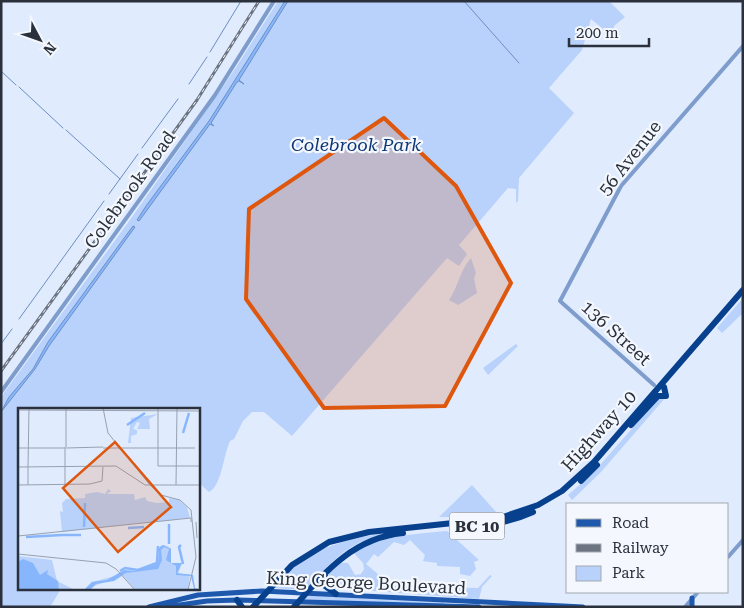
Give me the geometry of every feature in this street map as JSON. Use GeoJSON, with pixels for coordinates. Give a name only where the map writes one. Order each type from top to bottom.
{"type":"FeatureCollection","features":[{"type":"Feature","properties":{"kind":"highway","name":"Highway 10"},"geometry":{"type":"LineString","coordinates":[[253,607],[280,576],[305,555],[329,542],[347,536],[484,521],[513,515],[538,505],[562,491],[581,476],[654,389],[743,290]]}},
{"type":"Feature","properties":{"kind":"highway","name":"Highway 10"},"geometry":{"type":"LineString","coordinates":[[296,604],[327,570],[350,551],[383,536],[496,524],[517,519],[541,509],[564,495],[582,481],[743,296]]}},
{"type":"Feature","properties":{"kind":"highway"},"geometry":{"type":"LineString","coordinates":[[327,570],[323,580],[324,585],[336,594]]}},
{"type":"Feature","properties":{"kind":"highway"},"geometry":{"type":"LineString","coordinates":[[237,600],[242,607]]}},
{"type":"Feature","properties":{"kind":"main road","name":"King George Boulevard"},"geometry":{"type":"LineString","coordinates":[[149,607],[198,595],[267,591],[583,607]]}},
{"type":"Feature","properties":{"kind":"main road"},"geometry":{"type":"LineString","coordinates":[[692,598],[692,607]]}},
{"type":"Feature","properties":{"kind":"main road","name":"King George Boulevard"},"geometry":{"type":"LineString","coordinates":[[166,607],[207,600],[259,600],[296,604],[479,607]]}},
{"type":"Feature","properties":{"kind":"street","name":"Colebrook Road"},"geometry":{"type":"LineString","coordinates":[[1,392],[215,95],[274,1]]}},
{"type":"Feature","properties":{"kind":"street","name":"56 Avenue"},"geometry":{"type":"LineString","coordinates":[[560,301],[621,186],[743,46]]}},
{"type":"Feature","properties":{"kind":"street","name":"136 Street"},"geometry":{"type":"LineString","coordinates":[[560,301],[654,389]]}},
{"type":"Feature","properties":{"kind":"street"},"geometry":{"type":"LineString","coordinates":[[729,556],[743,540]]}},
{"type":"Feature","properties":{"kind":"street"},"geometry":{"type":"LineString","coordinates":[[685,607],[697,593]]}},
{"type":"Feature","properties":{"kind":"highlighted area"},"geometry":{"type":"Polygon","coordinates":[[[384,118],[456,186],[511,283],[445,406],[324,408],[246,299],[249,209],[384,118]]]}},
{"type":"Feature","properties":{"kind":"green space","name":"Colebrook Park"},"geometry":{"type":"Polygon","coordinates":[[[278,1],[609,1],[625,17],[614,26],[614,38],[591,19],[582,50],[549,88],[574,113],[519,178],[518,201],[516,203],[516,189],[508,188],[459,245],[467,254],[459,266],[447,258],[292,436],[264,412],[252,412],[243,421],[234,439],[230,441],[220,477],[209,492],[200,484],[200,408],[18,408],[18,590],[60,590],[50,607],[1,607],[1,397],[132,217],[235,69],[278,1]]]}},
{"type":"Feature","properties":{"kind":"green space"},"geometry":{"type":"Polygon","coordinates":[[[471,258],[476,273],[474,278],[477,293],[458,305],[449,300],[464,268],[471,258]]]}},
{"type":"Feature","properties":{"kind":"green space"},"geometry":{"type":"Polygon","coordinates":[[[743,298],[743,313],[722,333],[717,328],[743,298]]]}},
{"type":"Feature","properties":{"kind":"green space"},"geometry":{"type":"Polygon","coordinates":[[[516,344],[518,346],[488,375],[483,368],[516,344]]]}},
{"type":"Feature","properties":{"kind":"green space"},"geometry":{"type":"Polygon","coordinates":[[[666,397],[601,472],[572,500],[568,495],[592,474],[658,399],[666,397]]]}},
{"type":"Feature","properties":{"kind":"green space"},"geometry":{"type":"Polygon","coordinates":[[[472,485],[497,513],[474,517],[439,517],[472,485]]]}},
{"type":"Feature","properties":{"kind":"green space"},"geometry":{"type":"Polygon","coordinates":[[[405,530],[371,538],[348,549],[333,561],[306,590],[274,588],[301,561],[316,552],[350,540],[405,530]]]}},
{"type":"Feature","properties":{"kind":"green space"},"geometry":{"type":"Polygon","coordinates":[[[447,531],[479,560],[474,562],[476,569],[470,576],[460,574],[460,567],[437,566],[437,563],[423,561],[425,555],[410,540],[404,545],[394,542],[378,557],[374,554],[366,564],[392,586],[478,588],[490,575],[492,576],[482,587],[479,599],[334,588],[328,582],[329,573],[341,563],[348,563],[355,575],[361,574],[364,569],[363,563],[353,552],[375,542],[422,533],[447,531]]]}},
{"type":"Feature","properties":{"kind":"green space"},"geometry":{"type":"Polygon","coordinates":[[[307,595],[444,601],[444,604],[303,600],[307,595]]]}},
{"type":"Feature","properties":{"kind":"water"},"geometry":{"type":"Polygon","coordinates":[[[285,1],[288,1],[239,80],[244,84],[239,81],[237,82],[211,123],[214,126],[210,124],[139,221],[137,220],[209,121],[285,1]]]}},
{"type":"Feature","properties":{"kind":"water"},"geometry":{"type":"Polygon","coordinates":[[[133,226],[135,227],[49,346],[35,369],[1,412],[9,397],[33,369],[48,342],[133,226]]]}},
{"type":"Feature","properties":{"kind":"waterway"},"geometry":{"type":"LineString","coordinates":[[210,52],[241,1]]}},
{"type":"Feature","properties":{"kind":"waterway"},"geometry":{"type":"LineString","coordinates":[[464,1],[519,63]]}},
{"type":"Feature","properties":{"kind":"waterway"},"geometry":{"type":"LineString","coordinates":[[189,84],[207,57]]}},
{"type":"Feature","properties":{"kind":"waterway"},"geometry":{"type":"LineString","coordinates":[[1,71],[16,85]]}},
{"type":"Feature","properties":{"kind":"waterway"},"geometry":{"type":"LineString","coordinates":[[19,87],[63,128]]}},
{"type":"Feature","properties":{"kind":"waterway"},"geometry":{"type":"LineString","coordinates":[[142,148],[178,99]]}},
{"type":"Feature","properties":{"kind":"waterway"},"geometry":{"type":"LineString","coordinates":[[66,130],[120,179]]}},
{"type":"Feature","properties":{"kind":"waterway"},"geometry":{"type":"LineString","coordinates":[[109,194],[138,154]]}},
{"type":"Feature","properties":{"kind":"waterway"},"geometry":{"type":"LineString","coordinates":[[19,319],[104,201]]}},
{"type":"Feature","properties":{"kind":"waterway"},"geometry":{"type":"LineString","coordinates":[[1,344],[12,329]]}},
{"type":"Feature","properties":{"kind":"railway"},"geometry":{"type":"LineString","coordinates":[[1,371],[197,100],[259,1]]}}]}
